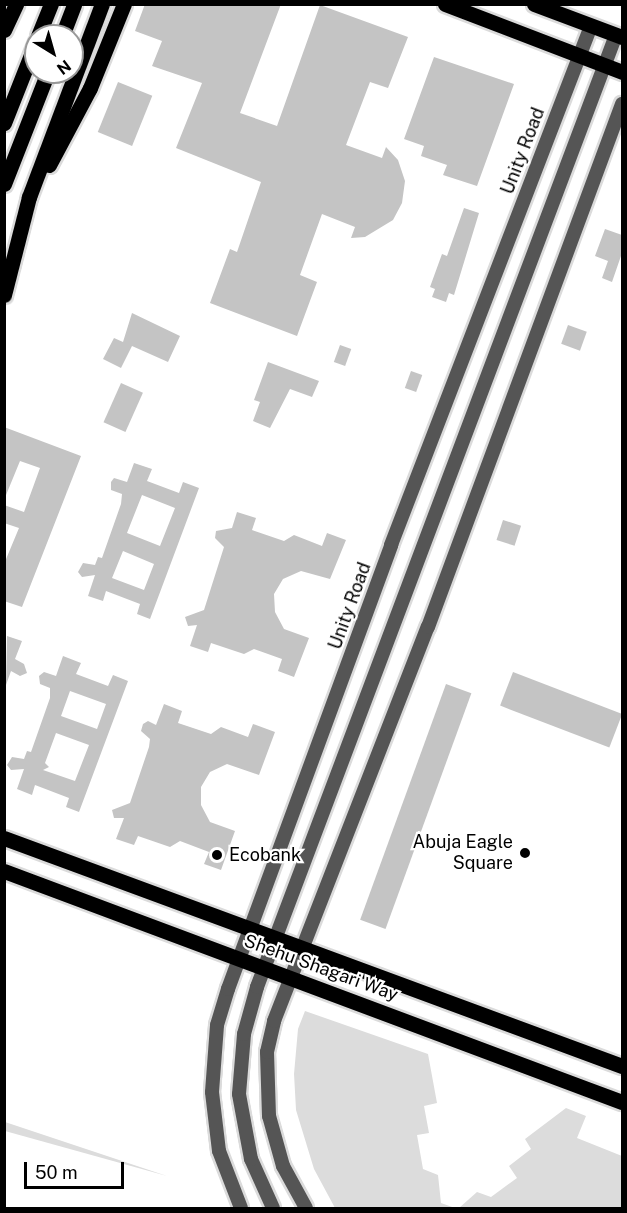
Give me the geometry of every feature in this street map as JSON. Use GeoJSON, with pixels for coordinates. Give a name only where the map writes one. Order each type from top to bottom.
{"type":"FeatureCollection","features":[{"type":"Feature","properties":{"kind":"main road"},"geometry":{"type":"LineString","coordinates":[[4,30],[16,4]]}},
{"type":"Feature","properties":{"kind":"main road"},"geometry":{"type":"LineString","coordinates":[[43,24],[51,4]]}},
{"type":"Feature","properties":{"kind":"main road"},"geometry":{"type":"LineString","coordinates":[[66,24],[74,4]]}},
{"type":"Feature","properties":{"kind":"main road"},"geometry":{"type":"LineString","coordinates":[[4,295],[8,246],[29,197],[102,4]]}},
{"type":"Feature","properties":{"kind":"main road"},"geometry":{"type":"LineString","coordinates":[[29,197],[74,122],[124,4]]}},
{"type":"Feature","properties":{"kind":"main road"},"geometry":{"type":"LineString","coordinates":[[445,4],[622,72]]}},
{"type":"Feature","properties":{"kind":"main road"},"geometry":{"type":"LineString","coordinates":[[534,4],[619,36]]}},
{"type":"Feature","properties":{"kind":"main road"},"geometry":{"type":"LineString","coordinates":[[4,123],[24,72]]}},
{"type":"Feature","properties":{"kind":"main road"},"geometry":{"type":"LineString","coordinates":[[4,184],[43,84]]}},
{"type":"Feature","properties":{"kind":"main road","name":"Shehu Shagari Way"},"geometry":{"type":"LineString","coordinates":[[4,838],[622,1066]]}},
{"type":"Feature","properties":{"kind":"main road","name":"Shehu Shagari Way"},"geometry":{"type":"LineString","coordinates":[[4,871],[622,1102]]}},
{"type":"Feature","properties":{"kind":"street","name":"Unity Road"},"geometry":{"type":"LineString","coordinates":[[241,1209],[219,1151],[212,1092],[217,1025],[249,927],[591,26]]}},
{"type":"Feature","properties":{"kind":"street"},"geometry":{"type":"LineString","coordinates":[[273,1209],[252,1159],[239,1094],[244,1034],[265,967],[604,65],[619,36]]}},
{"type":"Feature","properties":{"kind":"street"},"geometry":{"type":"LineString","coordinates":[[306,1209],[280,1157],[266,1083],[267,1052],[290,976],[428,627],[622,104]]}},
{"type":"Feature","properties":{"kind":"shaded area"},"geometry":{"type":"Polygon","coordinates":[[[305,1011],[428,1054],[437,1103],[424,1106],[429,1133],[417,1135],[423,1169],[438,1175],[441,1203],[455,1208],[335,1208],[314,1169],[296,1110],[294,1074],[298,1029],[305,1011]]]}},
{"type":"Feature","properties":{"kind":"shaded area"},"geometry":{"type":"Polygon","coordinates":[[[566,1108],[586,1116],[577,1138],[622,1156],[622,1208],[459,1208],[477,1192],[491,1197],[517,1178],[509,1166],[531,1149],[525,1139],[566,1108]]]}},
{"type":"Feature","properties":{"kind":"shaded area"},"geometry":{"type":"Polygon","coordinates":[[[5,1122],[167,1176],[5,1131],[5,1122]]]}},
{"type":"Feature","properties":{"kind":"building"},"geometry":{"type":"Polygon","coordinates":[[[145,4],[281,4],[240,113],[277,126],[320,5],[408,37],[388,88],[370,82],[346,145],[382,158],[386,147],[398,160],[405,181],[402,203],[393,220],[365,237],[351,238],[355,227],[322,214],[300,275],[317,282],[297,336],[210,303],[230,249],[237,252],[261,182],[176,148],[202,83],[152,66],[162,41],[135,31],[145,4]]]}},
{"type":"Feature","properties":{"kind":"building"},"geometry":{"type":"Polygon","coordinates":[[[434,57],[514,84],[477,186],[443,175],[447,165],[421,156],[424,146],[404,139],[434,57]]]}},
{"type":"Feature","properties":{"kind":"building"},"geometry":{"type":"Polygon","coordinates":[[[118,82],[152,96],[132,146],[98,132],[118,82]]]}},
{"type":"Feature","properties":{"kind":"building"},"geometry":{"type":"Polygon","coordinates":[[[464,208],[479,213],[454,295],[449,293],[446,302],[432,297],[435,289],[430,287],[442,254],[447,256],[464,208]]]}},
{"type":"Feature","properties":{"kind":"building"},"geometry":{"type":"Polygon","coordinates":[[[605,229],[622,235],[622,253],[612,282],[602,278],[608,261],[595,256],[605,229]]]}},
{"type":"Feature","properties":{"kind":"building"},"geometry":{"type":"Polygon","coordinates":[[[132,313],[180,336],[168,362],[132,346],[121,368],[103,359],[114,338],[123,342],[132,313]]]}},
{"type":"Feature","properties":{"kind":"building"},"geometry":{"type":"Polygon","coordinates":[[[568,325],[587,332],[580,351],[561,344],[568,325]]]}},
{"type":"Feature","properties":{"kind":"building"},"geometry":{"type":"Polygon","coordinates":[[[340,345],[351,349],[345,366],[334,362],[340,345]]]}},
{"type":"Feature","properties":{"kind":"building"},"geometry":{"type":"Polygon","coordinates":[[[268,362],[319,381],[312,397],[290,389],[270,428],[253,421],[260,402],[254,400],[268,362]]]}},
{"type":"Feature","properties":{"kind":"building"},"geometry":{"type":"Polygon","coordinates":[[[411,371],[422,375],[416,392],[405,388],[411,371]]]}},
{"type":"Feature","properties":{"kind":"building"},"geometry":{"type":"Polygon","coordinates":[[[121,383],[143,393],[125,432],[104,422],[121,383]]]}},
{"type":"Feature","properties":{"kind":"building"},"geometry":{"type":"Polygon","coordinates":[[[4,427],[81,456],[22,607],[4,601],[4,564],[19,528],[4,523],[4,505],[24,512],[40,468],[20,461],[4,500],[4,427]]]}},
{"type":"Feature","properties":{"kind":"building"},"geometry":{"type":"Polygon","coordinates":[[[134,463],[152,469],[147,481],[179,493],[183,482],[199,488],[150,619],[137,614],[140,604],[106,591],[103,601],[88,596],[95,575],[82,577],[78,572],[83,563],[95,565],[98,557],[102,558],[121,504],[122,494],[111,490],[111,482],[114,478],[127,482],[134,463]],[[142,495],[127,533],[160,546],[175,508],[142,495]],[[123,551],[112,578],[144,590],[154,564],[123,551]]]}},
{"type":"Feature","properties":{"kind":"building"},"geometry":{"type":"Polygon","coordinates":[[[237,512],[256,518],[252,530],[284,541],[294,535],[322,546],[327,533],[346,540],[330,579],[301,571],[283,579],[274,594],[275,612],[284,629],[309,638],[294,677],[278,671],[282,659],[254,649],[244,654],[211,643],[208,652],[190,646],[197,625],[188,626],[185,617],[204,610],[224,547],[215,538],[216,531],[232,528],[237,512]]]}},
{"type":"Feature","properties":{"kind":"building"},"geometry":{"type":"Polygon","coordinates":[[[503,520],[521,526],[515,546],[497,540],[503,520]]]}},
{"type":"Feature","properties":{"kind":"building"},"geometry":{"type":"Polygon","coordinates":[[[7,636],[22,641],[15,659],[24,664],[27,673],[20,676],[11,671],[6,685],[7,636]]]}},
{"type":"Feature","properties":{"kind":"building"},"geometry":{"type":"Polygon","coordinates":[[[63,656],[81,663],[76,674],[108,686],[113,675],[128,681],[79,812],[66,807],[69,798],[35,785],[32,795],[17,789],[24,769],[11,770],[7,765],[12,757],[24,759],[27,751],[31,752],[50,698],[50,688],[40,684],[39,676],[44,672],[56,676],[63,656]],[[70,691],[61,716],[97,729],[106,704],[70,691]],[[56,733],[45,763],[49,767],[43,770],[75,781],[89,745],[56,733]]]}},
{"type":"Feature","properties":{"kind":"building"},"geometry":{"type":"Polygon","coordinates":[[[513,672],[622,714],[609,748],[500,706],[513,672]]]}},
{"type":"Feature","properties":{"kind":"building"},"geometry":{"type":"Polygon","coordinates":[[[446,684],[471,693],[386,929],[360,920],[446,684]]]}},
{"type":"Feature","properties":{"kind":"building"},"geometry":{"type":"Polygon","coordinates":[[[164,704],[182,711],[178,723],[211,734],[221,727],[248,737],[253,724],[275,732],[259,775],[227,764],[210,772],[201,787],[201,805],[210,822],[235,831],[221,870],[204,864],[209,852],[180,841],[170,847],[138,836],[134,845],[116,839],[124,818],[114,818],[112,810],[130,803],[149,747],[150,739],[141,731],[143,724],[148,721],[156,725],[164,704]]]}},
{"type":"Feature","properties":{"kind":"place","name":"Abuja Eagle Square"},"geometry":{"type":"Point","coordinates":[525,853]}},
{"type":"Feature","properties":{"kind":"place","name":"Ecobank"},"geometry":{"type":"Point","coordinates":[217,855]}}]}
